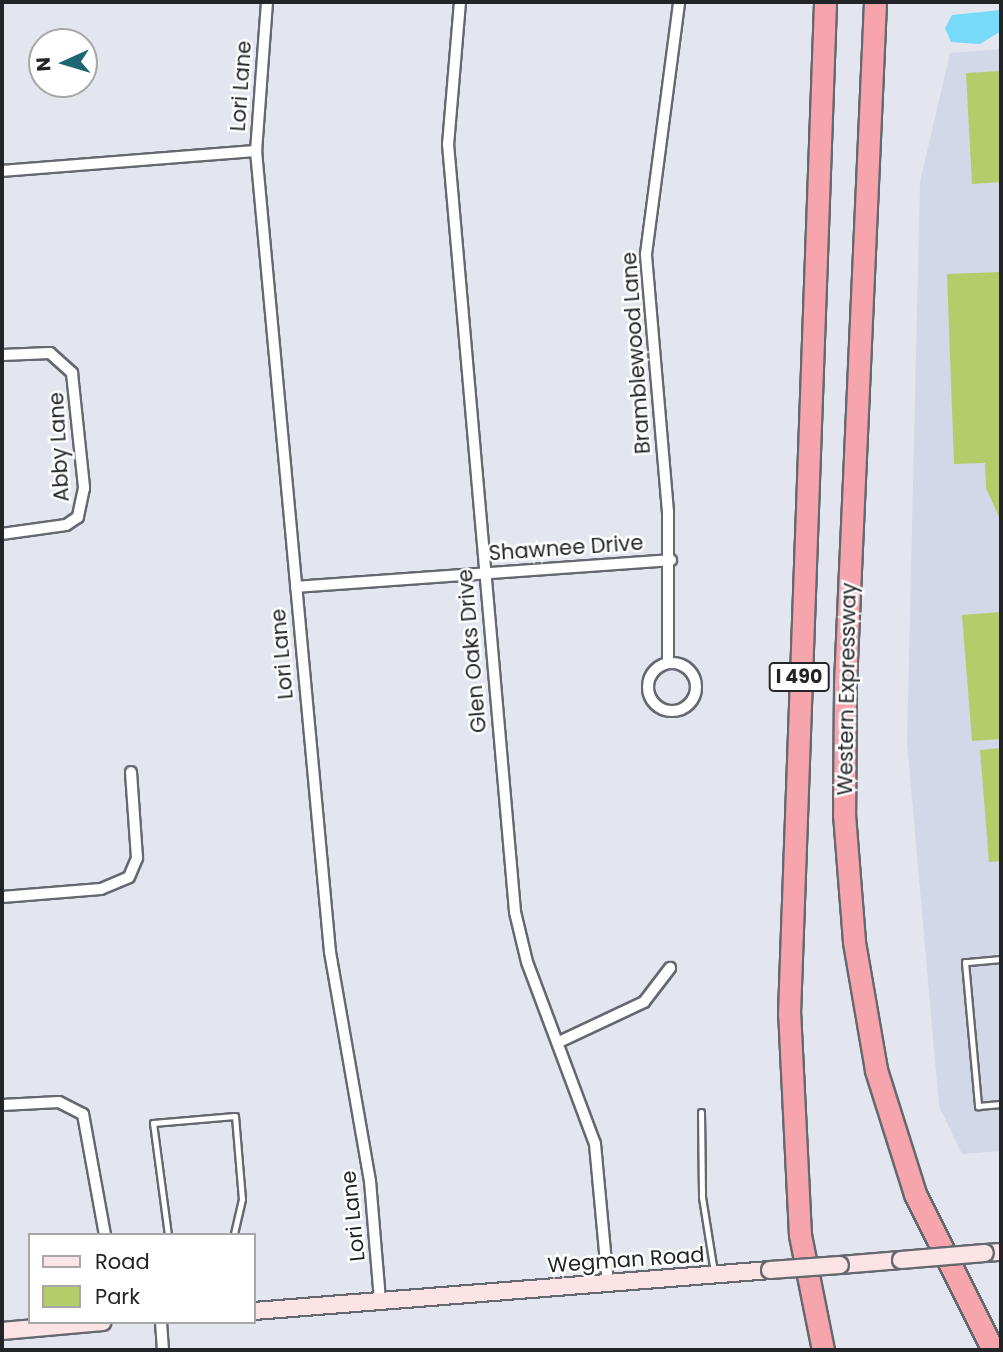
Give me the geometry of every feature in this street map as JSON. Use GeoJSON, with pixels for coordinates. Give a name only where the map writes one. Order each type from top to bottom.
{"type":"FeatureCollection","features":[{"type":"Feature","properties":{"kind":"highway","name":"I 490"},"geometry":{"type":"LineString","coordinates":[[823,1350],[800,1235],[789,1014],[825,2]]}},
{"type":"Feature","properties":{"kind":"highway","name":"Western Expressway"},"geometry":{"type":"LineString","coordinates":[[875,2],[844,814],[854,942],[876,1070],[915,1194],[970,1315],[993,1350]]}},
{"type":"Feature","properties":{"kind":"highway"},"geometry":{"type":"LineString","coordinates":[[970,1315],[984,1350]]}},
{"type":"Feature","properties":{"kind":"street","name":"Lori Lane"},"geometry":{"type":"LineString","coordinates":[[267,2],[256,151],[330,952],[370,1181],[380,1299]]}},
{"type":"Feature","properties":{"kind":"street","name":"Glen Oaks Drive"},"geometry":{"type":"LineString","coordinates":[[460,2],[448,144],[515,912],[595,1144],[608,1283]]}},
{"type":"Feature","properties":{"kind":"street","name":"Bramblewood Lane"},"geometry":{"type":"LineString","coordinates":[[668,662],[671,560],[646,254],[679,2]]}},
{"type":"Feature","properties":{"kind":"street"},"geometry":{"type":"LineString","coordinates":[[2,171],[256,151]]}},
{"type":"Feature","properties":{"kind":"street","name":"Abby Lane"},"geometry":{"type":"LineString","coordinates":[[2,355],[50,353],[72,373],[84,488],[78,517],[66,525],[2,534]]}},
{"type":"Feature","properties":{"kind":"street","name":"Shawnee Drive"},"geometry":{"type":"LineString","coordinates":[[296,587],[671,560]]}},
{"type":"Feature","properties":{"kind":"street"},"geometry":{"type":"LineString","coordinates":[[668,662],[688,668],[696,685],[691,702],[679,710],[660,709],[649,695],[650,675],[668,662]]}},
{"type":"Feature","properties":{"kind":"street"},"geometry":{"type":"LineString","coordinates":[[2,897],[101,889],[129,877],[136,858],[131,772]]}},
{"type":"Feature","properties":{"kind":"street"},"geometry":{"type":"LineString","coordinates":[[559,1042],[644,1002],[670,968]]}},
{"type":"Feature","properties":{"kind":"street"},"geometry":{"type":"LineString","coordinates":[[2,1105],[59,1102],[83,1114],[106,1233]]}},
{"type":"Feature","properties":{"kind":"street","name":"Wegman Road"},"geometry":{"type":"LineString","coordinates":[[256,1311],[993,1252]]}},
{"type":"Feature","properties":{"kind":"street"},"geometry":{"type":"LineString","coordinates":[[2,1331],[81,1324]]}},
{"type":"Feature","properties":{"kind":"street"},"geometry":{"type":"LineString","coordinates":[[161,1324],[163,1350]]}},
{"type":"Feature","properties":{"kind":"lane"},"geometry":{"type":"LineString","coordinates":[[1001,959],[965,962],[978,1106],[1001,1104]]}},
{"type":"Feature","properties":{"kind":"lane"},"geometry":{"type":"LineString","coordinates":[[701,1112],[702,1197],[714,1275]]}},
{"type":"Feature","properties":{"kind":"lane"},"geometry":{"type":"LineString","coordinates":[[168,1233],[153,1123],[234,1116],[242,1199],[234,1233]]}},
{"type":"Feature","properties":{"kind":"shaded area"},"geometry":{"type":"Polygon","coordinates":[[[1001,49],[1001,1151],[962,1154],[939,1106],[907,742],[920,182],[950,53],[1001,49]]]}},
{"type":"Feature","properties":{"kind":"green space"},"geometry":{"type":"Polygon","coordinates":[[[1001,71],[1001,182],[972,184],[966,73],[1001,71]]]}},
{"type":"Feature","properties":{"kind":"green space"},"geometry":{"type":"Polygon","coordinates":[[[1001,272],[1001,521],[986,488],[985,463],[954,464],[947,274],[1001,272]]]}},
{"type":"Feature","properties":{"kind":"green space"},"geometry":{"type":"Polygon","coordinates":[[[1001,612],[1001,739],[972,741],[962,615],[1001,612]]]}},
{"type":"Feature","properties":{"kind":"green space"},"geometry":{"type":"Polygon","coordinates":[[[1001,748],[1001,861],[989,862],[980,750],[1001,748]]]}},
{"type":"Feature","properties":{"kind":"water"},"geometry":{"type":"Polygon","coordinates":[[[1001,10],[1001,31],[980,44],[951,42],[945,28],[952,15],[1001,10]]]}}]}
